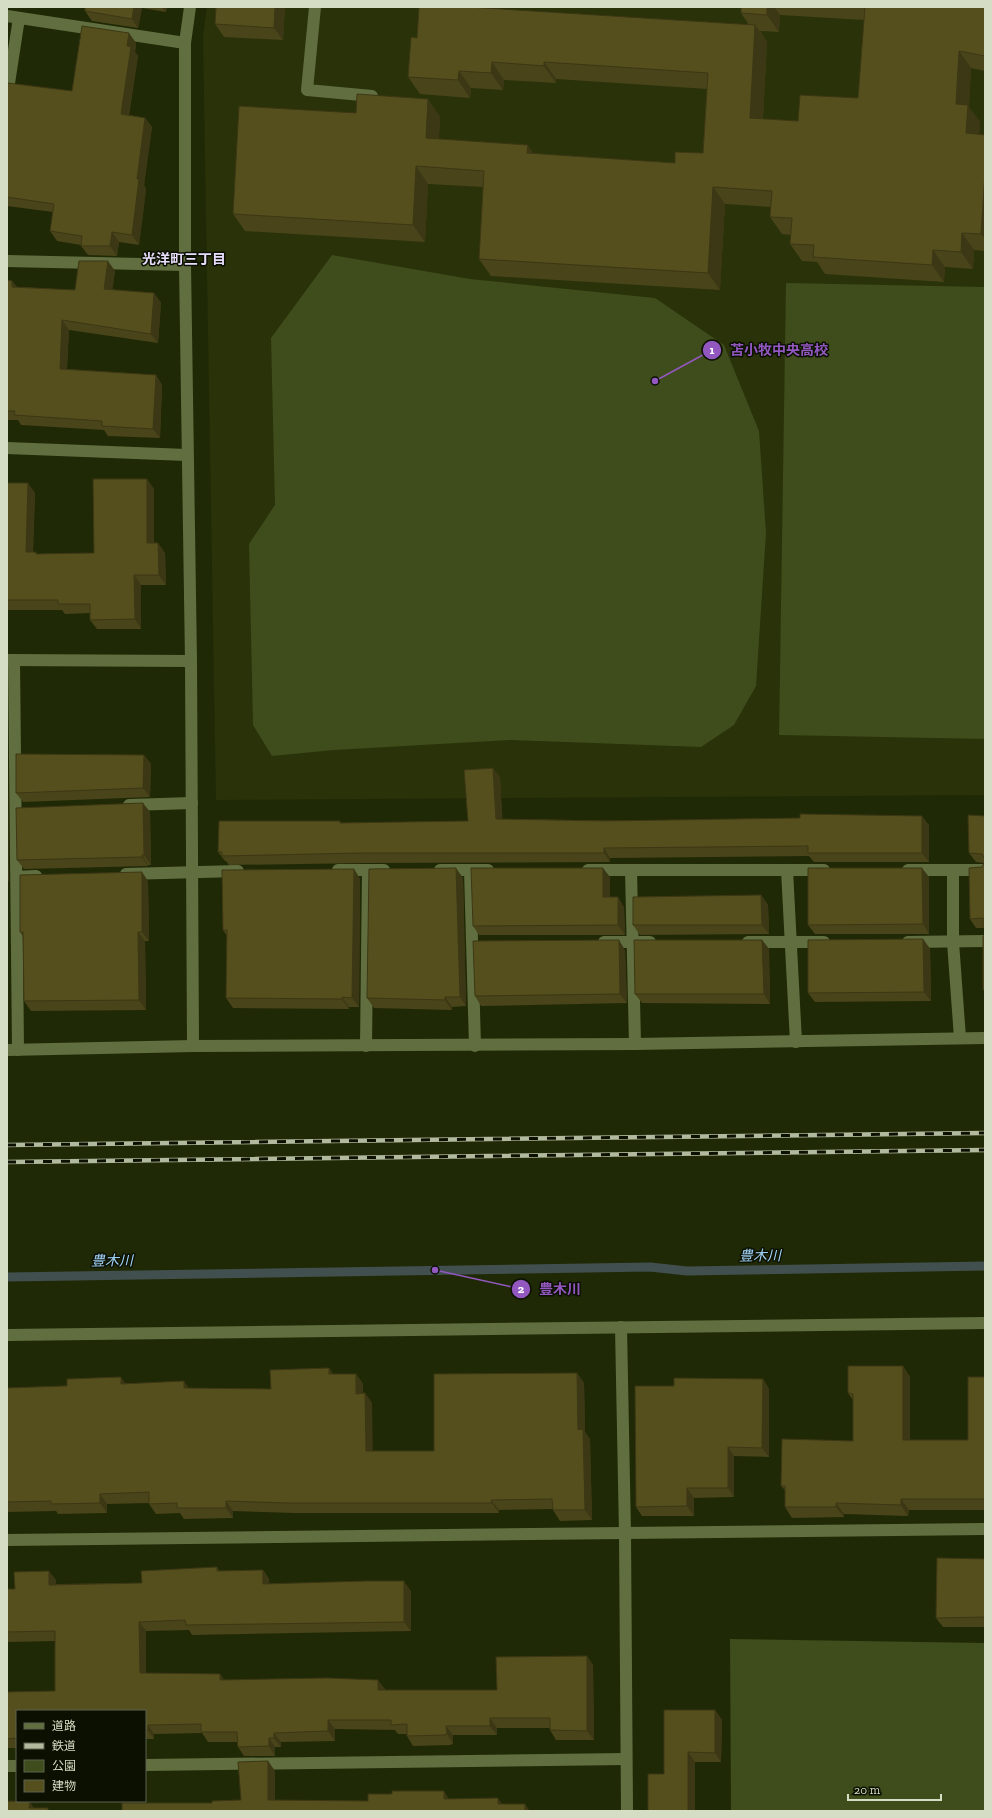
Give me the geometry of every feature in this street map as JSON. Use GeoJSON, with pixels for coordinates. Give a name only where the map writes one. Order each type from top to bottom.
{"type":"FeatureCollection","features":[{"type":"Feature","properties":{"kind":"street"},"geometry":{"type":"LineString","coordinates":[[190,7],[185,43],[185,265],[191,661],[194,1046]]}},
{"type":"Feature","properties":{"kind":"street"},"geometry":{"type":"LineString","coordinates":[[315,7],[307,90],[386,97]]}},
{"type":"Feature","properties":{"kind":"street"},"geometry":{"type":"LineString","coordinates":[[7,96],[13,17],[185,43]]}},
{"type":"Feature","properties":{"kind":"street"},"geometry":{"type":"LineString","coordinates":[[7,260],[185,265]]}},
{"type":"Feature","properties":{"kind":"street"},"geometry":{"type":"LineString","coordinates":[[7,448],[187,455]]}},
{"type":"Feature","properties":{"kind":"street"},"geometry":{"type":"LineString","coordinates":[[191,661],[11,660],[11,710],[16,810],[17,877],[13,1050],[194,1046],[475,1046],[985,1038]]}},
{"type":"Feature","properties":{"kind":"street"},"geometry":{"type":"LineString","coordinates":[[115,806],[192,802]]}},
{"type":"Feature","properties":{"kind":"street"},"geometry":{"type":"LineString","coordinates":[[16,810],[31,810]]}},
{"type":"Feature","properties":{"kind":"street"},"geometry":{"type":"LineString","coordinates":[[328,870],[399,870]]}},
{"type":"Feature","properties":{"kind":"street"},"geometry":{"type":"LineString","coordinates":[[366,1046],[368,870]]}},
{"type":"Feature","properties":{"kind":"street"},"geometry":{"type":"LineString","coordinates":[[431,870],[500,870]]}},
{"type":"Feature","properties":{"kind":"street"},"geometry":{"type":"LineString","coordinates":[[470,870],[477,943],[475,1046]]}},
{"type":"Feature","properties":{"kind":"street"},"geometry":{"type":"LineString","coordinates":[[577,870],[834,870]]}},
{"type":"Feature","properties":{"kind":"street"},"geometry":{"type":"LineString","coordinates":[[631,870],[634,1044]]}},
{"type":"Feature","properties":{"kind":"street"},"geometry":{"type":"LineString","coordinates":[[787,870],[796,1042]]}},
{"type":"Feature","properties":{"kind":"street"},"geometry":{"type":"LineString","coordinates":[[897,870],[985,870]]}},
{"type":"Feature","properties":{"kind":"street"},"geometry":{"type":"LineString","coordinates":[[952,870],[953,942],[960,1038]]}},
{"type":"Feature","properties":{"kind":"street"},"geometry":{"type":"LineString","coordinates":[[113,874],[248,871]]}},
{"type":"Feature","properties":{"kind":"street"},"geometry":{"type":"LineString","coordinates":[[17,877],[49,876]]}},
{"type":"Feature","properties":{"kind":"street"},"geometry":{"type":"LineString","coordinates":[[899,942],[985,941]]}},
{"type":"Feature","properties":{"kind":"street"},"geometry":{"type":"LineString","coordinates":[[595,942],[665,942]]}},
{"type":"Feature","properties":{"kind":"street"},"geometry":{"type":"LineString","coordinates":[[736,942],[837,942]]}},
{"type":"Feature","properties":{"kind":"street"},"geometry":{"type":"LineString","coordinates":[[7,1335],[985,1323]]}},
{"type":"Feature","properties":{"kind":"street"},"geometry":{"type":"LineString","coordinates":[[621,1327],[625,1533],[627,1811]]}},
{"type":"Feature","properties":{"kind":"street"},"geometry":{"type":"LineString","coordinates":[[7,1540],[985,1529]]}},
{"type":"Feature","properties":{"kind":"street"},"geometry":{"type":"LineString","coordinates":[[146,1764],[626,1759]]}},
{"type":"Feature","properties":{"kind":"shaded area"},"geometry":{"type":"Polygon","coordinates":[[[207,7],[985,7],[985,795],[216,800],[203,36],[207,7]]]}},
{"type":"Feature","properties":{"kind":"green space"},"geometry":{"type":"Polygon","coordinates":[[[332,255],[470,279],[655,298],[724,345],[759,431],[766,533],[756,686],[734,725],[701,747],[511,740],[334,750],[272,756],[253,725],[249,544],[275,505],[271,338],[332,255]]]}},
{"type":"Feature","properties":{"kind":"green space"},"geometry":{"type":"Polygon","coordinates":[[[786,283],[985,287],[985,739],[779,735],[786,283]]]}},
{"type":"Feature","properties":{"kind":"green space"},"geometry":{"type":"Polygon","coordinates":[[[730,1639],[985,1643],[985,1811],[731,1811],[730,1639]]]}},
{"type":"Feature","properties":{"kind":"building"},"geometry":{"type":"Polygon","coordinates":[[[85,7],[134,7],[132,19],[85,11],[85,7]]]}},
{"type":"Feature","properties":{"kind":"building"},"geometry":{"type":"Polygon","coordinates":[[[216,7],[275,7],[274,28],[215,24],[216,7]]]}},
{"type":"Feature","properties":{"kind":"building"},"geometry":{"type":"Polygon","coordinates":[[[419,7],[469,7],[755,25],[750,118],[798,121],[800,95],[858,98],[865,7],[985,7],[985,56],[959,51],[956,104],[968,105],[966,133],[985,135],[985,173],[981,234],[962,233],[961,252],[933,250],[932,265],[813,257],[814,245],[790,244],[792,218],[770,217],[772,191],[713,187],[708,273],[479,259],[484,171],[416,166],[413,225],[233,214],[239,106],[356,113],[357,94],[428,99],[426,138],[528,145],[527,153],[675,163],[675,152],[703,153],[708,73],[544,62],[544,66],[492,62],[491,73],[459,71],[458,80],[408,77],[411,37],[417,38],[419,7]]]}},
{"type":"Feature","properties":{"kind":"building"},"geometry":{"type":"Polygon","coordinates":[[[741,7],[767,7],[767,15],[741,13],[741,7]]]}},
{"type":"Feature","properties":{"kind":"building"},"geometry":{"type":"Polygon","coordinates":[[[82,26],[129,33],[127,46],[131,47],[121,114],[145,118],[137,179],[139,179],[132,235],[112,232],[110,246],[81,246],[82,236],[50,231],[54,204],[7,197],[8,83],[72,91],[82,26]]]}},
{"type":"Feature","properties":{"kind":"building"},"geometry":{"type":"Polygon","coordinates":[[[79,261],[108,261],[104,289],[154,293],[151,334],[62,320],[60,369],[156,375],[153,429],[102,426],[102,421],[14,415],[15,411],[7,411],[7,280],[12,281],[12,287],[75,290],[79,261]]]}},
{"type":"Feature","properties":{"kind":"building"},"geometry":{"type":"Polygon","coordinates":[[[93,479],[147,479],[147,543],[158,543],[159,575],[134,575],[135,619],[90,620],[90,604],[58,604],[58,600],[7,600],[7,483],[28,483],[26,552],[36,552],[36,554],[94,553],[93,479]]]}},
{"type":"Feature","properties":{"kind":"building"},"geometry":{"type":"Polygon","coordinates":[[[16,754],[144,755],[143,788],[16,793],[16,754]]]}},
{"type":"Feature","properties":{"kind":"building"},"geometry":{"type":"Polygon","coordinates":[[[493,768],[496,819],[604,821],[800,818],[800,814],[922,816],[922,853],[808,853],[808,846],[604,848],[604,853],[361,853],[222,856],[222,852],[218,852],[219,821],[340,821],[340,823],[468,821],[464,770],[493,768]]]}},
{"type":"Feature","properties":{"kind":"building"},"geometry":{"type":"Polygon","coordinates":[[[143,803],[144,855],[142,855],[142,857],[17,860],[16,808],[143,803]]]}},
{"type":"Feature","properties":{"kind":"building"},"geometry":{"type":"Polygon","coordinates":[[[968,815],[985,816],[985,859],[982,854],[969,853],[968,815]]]}},
{"type":"Feature","properties":{"kind":"building"},"geometry":{"type":"Polygon","coordinates":[[[985,861],[985,929],[983,926],[983,918],[970,919],[969,868],[982,867],[985,861]]]}},
{"type":"Feature","properties":{"kind":"building"},"geometry":{"type":"Polygon","coordinates":[[[456,868],[460,997],[445,997],[445,1000],[367,998],[369,869],[456,868]]]}},
{"type":"Feature","properties":{"kind":"building"},"geometry":{"type":"Polygon","coordinates":[[[471,868],[603,868],[603,897],[618,897],[618,925],[473,926],[471,868]]]}},
{"type":"Feature","properties":{"kind":"building"},"geometry":{"type":"Polygon","coordinates":[[[808,868],[922,868],[923,924],[808,925],[808,868]]]}},
{"type":"Feature","properties":{"kind":"building"},"geometry":{"type":"Polygon","coordinates":[[[354,869],[352,998],[226,998],[227,930],[223,930],[222,870],[354,869]]]}},
{"type":"Feature","properties":{"kind":"building"},"geometry":{"type":"Polygon","coordinates":[[[142,872],[142,932],[138,932],[139,1000],[24,1001],[23,932],[20,932],[20,875],[142,872]]]}},
{"type":"Feature","properties":{"kind":"building"},"geometry":{"type":"Polygon","coordinates":[[[761,895],[762,925],[633,925],[633,897],[761,895]]]}},
{"type":"Feature","properties":{"kind":"building"},"geometry":{"type":"Polygon","coordinates":[[[985,933],[985,990],[983,990],[983,937],[985,933]]]}},
{"type":"Feature","properties":{"kind":"building"},"geometry":{"type":"Polygon","coordinates":[[[923,939],[924,992],[808,993],[808,940],[923,939]]]}},
{"type":"Feature","properties":{"kind":"building"},"geometry":{"type":"Polygon","coordinates":[[[619,940],[620,994],[475,996],[473,941],[619,940]]]}},
{"type":"Feature","properties":{"kind":"building"},"geometry":{"type":"Polygon","coordinates":[[[634,940],[762,940],[764,994],[635,994],[634,940]]]}},
{"type":"Feature","properties":{"kind":"building"},"geometry":{"type":"Polygon","coordinates":[[[848,1366],[903,1366],[903,1440],[968,1440],[968,1377],[985,1377],[985,1499],[901,1499],[901,1505],[836,1503],[836,1507],[785,1507],[785,1486],[781,1486],[782,1439],[853,1441],[853,1394],[848,1393],[848,1366]]]}},
{"type":"Feature","properties":{"kind":"building"},"geometry":{"type":"Polygon","coordinates":[[[329,1368],[329,1374],[356,1374],[356,1394],[365,1393],[366,1451],[434,1451],[434,1374],[577,1373],[578,1430],[583,1429],[585,1510],[553,1510],[552,1499],[491,1500],[492,1503],[287,1503],[226,1501],[226,1508],[177,1508],[177,1503],[149,1504],[149,1492],[100,1494],[100,1503],[51,1504],[51,1501],[7,1502],[7,1388],[67,1386],[67,1379],[121,1377],[121,1384],[184,1381],[184,1388],[271,1389],[270,1370],[329,1368]]]}},
{"type":"Feature","properties":{"kind":"building"},"geometry":{"type":"Polygon","coordinates":[[[674,1378],[763,1379],[762,1448],[728,1447],[728,1488],[687,1488],[687,1506],[636,1507],[635,1386],[674,1386],[674,1378]]]}},
{"type":"Feature","properties":{"kind":"building"},"geometry":{"type":"Polygon","coordinates":[[[937,1558],[985,1559],[985,1617],[936,1618],[937,1558]]]}},
{"type":"Feature","properties":{"kind":"building"},"geometry":{"type":"Polygon","coordinates":[[[217,1567],[217,1571],[263,1570],[263,1584],[404,1581],[404,1622],[186,1625],[185,1620],[139,1622],[140,1673],[220,1674],[220,1680],[327,1678],[378,1680],[378,1690],[497,1690],[496,1657],[587,1656],[587,1731],[550,1730],[550,1718],[490,1718],[490,1726],[446,1726],[447,1734],[444,1735],[407,1736],[407,1724],[391,1725],[391,1720],[328,1720],[328,1731],[274,1733],[274,1738],[269,1738],[269,1746],[238,1747],[237,1732],[201,1732],[201,1724],[148,1725],[148,1730],[146,1730],[146,1710],[16,1710],[16,1738],[7,1739],[7,1692],[55,1691],[55,1631],[7,1632],[7,1589],[15,1589],[14,1572],[49,1571],[49,1585],[142,1583],[141,1571],[217,1567]]]}},
{"type":"Feature","properties":{"kind":"building"},"geometry":{"type":"Polygon","coordinates":[[[664,1710],[715,1710],[715,1753],[688,1752],[688,1811],[648,1811],[648,1774],[664,1774],[664,1710]]]}},
{"type":"Feature","properties":{"kind":"building"},"geometry":{"type":"Polygon","coordinates":[[[268,1761],[268,1800],[368,1801],[368,1794],[392,1794],[392,1791],[444,1791],[444,1799],[498,1798],[498,1804],[525,1804],[525,1811],[122,1811],[122,1803],[212,1803],[212,1801],[241,1800],[238,1762],[268,1761]]]}},
{"type":"Feature","properties":{"kind":"building"},"geometry":{"type":"Polygon","coordinates":[[[7,1801],[30,1802],[29,1808],[48,1808],[48,1811],[7,1811],[7,1801]]]}},
{"type":"Feature","properties":{"kind":"waterway","name":"豊木川"},"geometry":{"type":"LineString","coordinates":[[7,1277],[650,1267],[687,1271],[985,1266]]}},
{"type":"Feature","properties":{"kind":"railway"},"geometry":{"type":"LineString","coordinates":[[7,1145],[985,1133]]}},
{"type":"Feature","properties":{"kind":"railway"},"geometry":{"type":"LineString","coordinates":[[7,1162],[985,1150]]}},
{"type":"Feature","properties":{"kind":"place","name":"苫小牧中央高校"},"geometry":{"type":"Point","coordinates":[655,381]}},
{"type":"Feature","properties":{"kind":"place","name":"豊木川"},"geometry":{"type":"Point","coordinates":[435,1270]}},
{"type":"Feature","properties":{"kind":"district","name":"光洋町三丁目"},"geometry":{"type":"Point","coordinates":[184,259]}}]}
